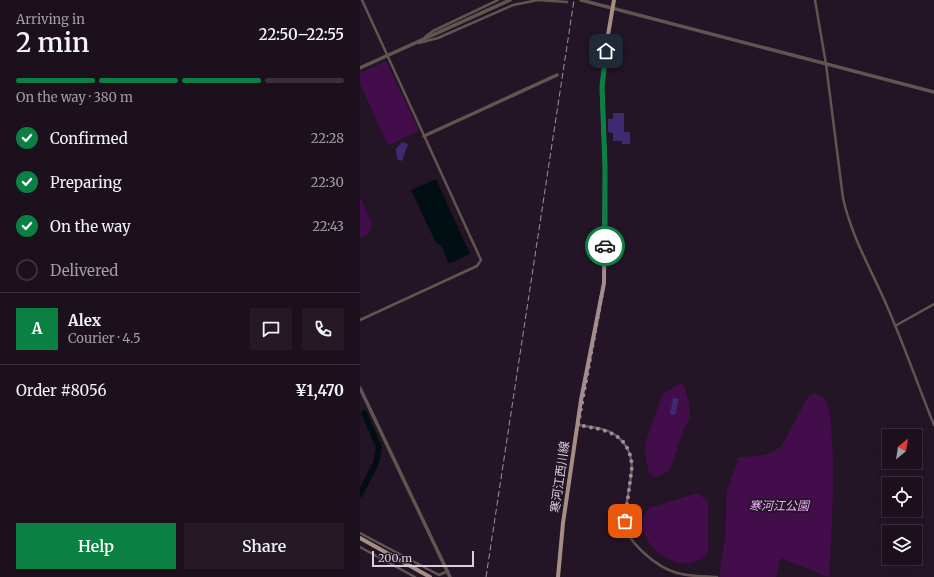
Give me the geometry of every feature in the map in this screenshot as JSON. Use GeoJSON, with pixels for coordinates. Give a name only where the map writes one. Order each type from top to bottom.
{"type":"FeatureCollection","features":[{"type":"Feature","properties":{"kind":"main road","name":"寒河江西川線"},"geometry":{"type":"LineString","coordinates":[[558,577],[563,523],[578,425],[604,283],[605,167],[602,87],[614,0]]}},
{"type":"Feature","properties":{"kind":"main road"},"geometry":{"type":"LineString","coordinates":[[360,539],[430,577]]}},
{"type":"Feature","properties":{"kind":"street"},"geometry":{"type":"LineString","coordinates":[[360,320],[477,266],[480,263],[480,256],[362,0]]}},
{"type":"Feature","properties":{"kind":"street"},"geometry":{"type":"LineString","coordinates":[[416,44],[433,31],[498,0]]}},
{"type":"Feature","properties":{"kind":"street"},"geometry":{"type":"LineString","coordinates":[[360,68],[416,44],[510,0]]}},
{"type":"Feature","properties":{"kind":"street"},"geometry":{"type":"LineString","coordinates":[[416,44],[438,38],[513,5],[538,0],[567,2]]}},
{"type":"Feature","properties":{"kind":"street"},"geometry":{"type":"LineString","coordinates":[[581,0],[934,92]]}},
{"type":"Feature","properties":{"kind":"street"},"geometry":{"type":"LineString","coordinates":[[816,0],[847,214],[854,237],[895,326],[934,425]]}},
{"type":"Feature","properties":{"kind":"street"},"geometry":{"type":"LineString","coordinates":[[424,136],[557,75]]}},
{"type":"Feature","properties":{"kind":"street"},"geometry":{"type":"LineString","coordinates":[[895,326],[934,304]]}},
{"type":"Feature","properties":{"kind":"street"},"geometry":{"type":"LineString","coordinates":[[360,388],[450,577]]}},
{"type":"Feature","properties":{"kind":"street"},"geometry":{"type":"LineString","coordinates":[[360,397],[362,393]]}},
{"type":"Feature","properties":{"kind":"street"},"geometry":{"type":"LineString","coordinates":[[578,425],[614,434],[623,442],[629,452],[632,466],[625,521],[629,536],[633,542],[657,564],[666,570],[684,575],[717,577]]}},
{"type":"Feature","properties":{"kind":"street"},"geometry":{"type":"LineString","coordinates":[[360,533],[439,575],[448,571]]}},
{"type":"Feature","properties":{"kind":"street"},"geometry":{"type":"LineString","coordinates":[[360,547],[415,577]]}},
{"type":"Feature","properties":{"kind":"green space"},"geometry":{"type":"Polygon","coordinates":[[[386,61],[419,131],[388,145],[360,84],[360,73],[386,61]]]}},
{"type":"Feature","properties":{"kind":"green space"},"geometry":{"type":"Polygon","coordinates":[[[360,197],[372,224],[369,234],[360,238],[360,197]]]}},
{"type":"Feature","properties":{"kind":"green space"},"geometry":{"type":"Polygon","coordinates":[[[683,382],[689,404],[690,416],[683,431],[670,470],[662,475],[654,477],[649,473],[645,454],[646,441],[662,395],[683,382]]]}},
{"type":"Feature","properties":{"kind":"green space","name":"寒河江公園"},"geometry":{"type":"Polygon","coordinates":[[[814,393],[825,398],[831,424],[833,492],[829,577],[781,558],[776,577],[719,577],[725,538],[727,491],[739,457],[767,454],[782,445],[808,397],[814,393]]]}},
{"type":"Feature","properties":{"kind":"green space"},"geometry":{"type":"Polygon","coordinates":[[[697,493],[708,501],[708,551],[695,562],[682,563],[673,561],[665,557],[650,544],[645,536],[643,519],[649,508],[697,493]]]}},
{"type":"Feature","properties":{"kind":"shaded area"},"geometry":{"type":"Polygon","coordinates":[[[436,179],[470,254],[449,264],[441,245],[436,243],[411,190],[436,179]]]}},
{"type":"Feature","properties":{"kind":"building"},"geometry":{"type":"Polygon","coordinates":[[[613,113],[624,113],[624,132],[630,132],[630,144],[622,144],[622,141],[613,141],[613,133],[608,132],[608,119],[613,119],[613,113]]]}},
{"type":"Feature","properties":{"kind":"building"},"geometry":{"type":"Polygon","coordinates":[[[402,142],[408,144],[402,161],[397,159],[396,149],[402,142]]]}},
{"type":"Feature","properties":{"kind":"building"},"geometry":{"type":"Polygon","coordinates":[[[673,398],[679,399],[675,415],[670,414],[673,398]]]}},
{"type":"Feature","properties":{"kind":"waterway"},"geometry":{"type":"LineString","coordinates":[[360,494],[376,463],[379,447],[364,413]]}},
{"type":"Feature","properties":{"kind":"railway"},"geometry":{"type":"LineString","coordinates":[[486,577],[574,0]]}},
{"type":"Feature","properties":{"kind":"way so far"},"geometry":{"type":"LineString","coordinates":[[605,246],[604,283],[581,400],[578,425],[614,434],[619,437],[629,452],[632,466],[625,521]]}},
{"type":"Feature","properties":{"kind":"route"},"geometry":{"type":"LineString","coordinates":[[605,246],[605,167],[602,87],[606,51]]}}]}
